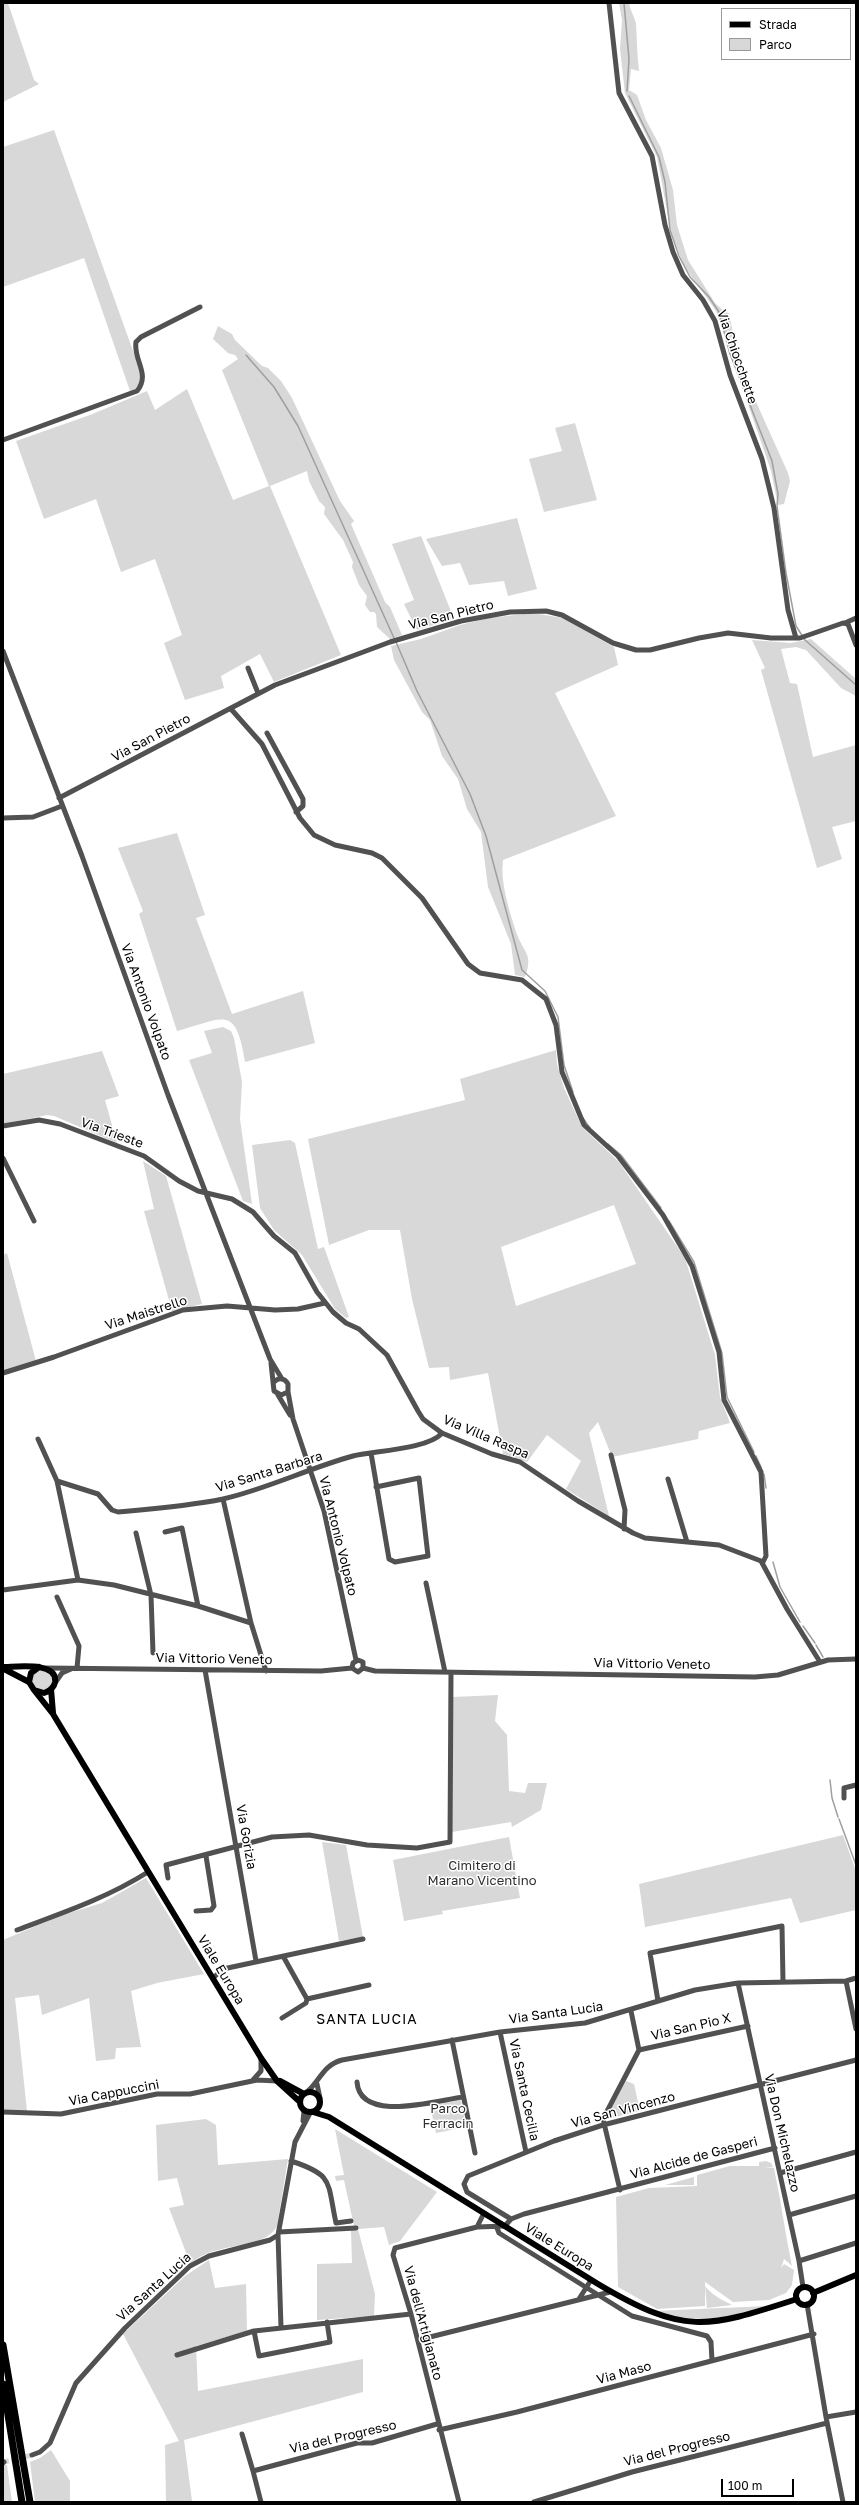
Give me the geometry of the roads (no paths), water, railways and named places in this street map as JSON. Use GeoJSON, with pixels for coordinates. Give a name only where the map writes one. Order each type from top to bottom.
{"type":"FeatureCollection","features":[{"type":"Feature","properties":{"kind":"highway"},"geometry":{"type":"LineString","coordinates":[[3,2345],[30,2502]]}},
{"type":"Feature","properties":{"kind":"highway"},"geometry":{"type":"LineString","coordinates":[[3,2384],[22,2502]]}},
{"type":"Feature","properties":{"kind":"main road","name":"Via Vittorio Veneto"},"geometry":{"type":"LineString","coordinates":[[3,1668],[43,1667]]}},
{"type":"Feature","properties":{"kind":"main road"},"geometry":{"type":"LineString","coordinates":[[43,1667],[52,1672],[53,1686],[44,1693],[34,1690],[29,1682],[31,1673],[43,1667]]}},
{"type":"Feature","properties":{"kind":"main road","name":"Via Vittorio Veneto"},"geometry":{"type":"LineString","coordinates":[[3,1668],[29,1682]]}},
{"type":"Feature","properties":{"kind":"main road","name":"Viale Europa"},"geometry":{"type":"LineString","coordinates":[[53,1686],[53,1714]]}},
{"type":"Feature","properties":{"kind":"main road","name":"Viale Europa"},"geometry":{"type":"LineString","coordinates":[[34,1690],[53,1714],[270,2072],[300,2102]]}},
{"type":"Feature","properties":{"kind":"main road","name":"Viale Europa"},"geometry":{"type":"LineString","coordinates":[[276,2079],[305,2093]]}},
{"type":"Feature","properties":{"kind":"main road"},"geometry":{"type":"LineString","coordinates":[[305,2093],[315,2093],[320,2098],[320,2105],[309,2112],[300,2102],[305,2093]]}},
{"type":"Feature","properties":{"kind":"main road","name":"Viale Europa"},"geometry":{"type":"LineString","coordinates":[[320,2105],[329,2117]]}},
{"type":"Feature","properties":{"kind":"main road","name":"Viale Europa"},"geometry":{"type":"LineString","coordinates":[[309,2112],[329,2117],[610,2292],[656,2315],[690,2323],[726,2321],[797,2299]]}},
{"type":"Feature","properties":{"kind":"main road"},"geometry":{"type":"LineString","coordinates":[[813,2293],[856,2275]]}},
{"type":"Feature","properties":{"kind":"main road"},"geometry":{"type":"LineString","coordinates":[[803,2288],[810,2289],[813,2293],[813,2298],[807,2304],[800,2303],[797,2299],[797,2292],[803,2288]]}},
{"type":"Feature","properties":{"kind":"street","name":"Via Chiocchette"},"geometry":{"type":"LineString","coordinates":[[609,3],[619,93],[652,156],[665,225],[673,252],[683,275],[715,321],[730,375],[762,459],[774,508],[788,610],[798,638]]}},
{"type":"Feature","properties":{"kind":"street"},"geometry":{"type":"LineString","coordinates":[[3,440],[137,391],[144,380],[144,374],[136,347],[136,342],[141,337],[200,307]]}},
{"type":"Feature","properties":{"kind":"street","name":"Via San Pietro"},"geometry":{"type":"LineString","coordinates":[[59,798],[275,685],[390,642],[461,621],[528,610],[546,611],[562,615],[612,643],[636,650],[650,650],[698,638],[728,633],[771,638],[798,638],[846,623],[856,618]]}},
{"type":"Feature","properties":{"kind":"street"},"geometry":{"type":"LineString","coordinates":[[846,623],[856,643]]}},
{"type":"Feature","properties":{"kind":"street","name":"Via Antonio Volpato"},"geometry":{"type":"LineString","coordinates":[[3,651],[206,1193],[270,1359],[282,1379]]}},
{"type":"Feature","properties":{"kind":"street"},"geometry":{"type":"LineString","coordinates":[[249,669],[258,694]]}},
{"type":"Feature","properties":{"kind":"street"},"geometry":{"type":"LineString","coordinates":[[231,708],[262,744],[296,812],[314,835],[335,845],[372,853],[382,858],[422,898],[468,964],[480,973],[522,980],[546,999],[556,1025],[562,1072],[584,1125],[618,1156],[663,1215],[692,1266],[719,1352],[724,1400],[761,1472],[766,1556],[763,1562],[787,1609],[820,1662]]}},
{"type":"Feature","properties":{"kind":"street"},"geometry":{"type":"LineString","coordinates":[[266,733],[303,798],[303,806],[296,812]]}},
{"type":"Feature","properties":{"kind":"street"},"geometry":{"type":"LineString","coordinates":[[3,818],[33,816],[62,806]]}},
{"type":"Feature","properties":{"kind":"street","name":"Via Trieste"},"geometry":{"type":"LineString","coordinates":[[3,1126],[39,1120],[60,1124],[144,1156],[179,1180],[206,1193]]}},
{"type":"Feature","properties":{"kind":"street"},"geometry":{"type":"LineString","coordinates":[[3,1158],[34,1221]]}},
{"type":"Feature","properties":{"kind":"street","name":"Via Villa Raspa"},"geometry":{"type":"LineString","coordinates":[[206,1193],[232,1199],[253,1212],[274,1236],[295,1254],[325,1303],[346,1323],[359,1329],[375,1342],[387,1355],[423,1419],[442,1433],[492,1454],[520,1462],[624,1528],[645,1538],[719,1544],[749,1554],[763,1562]]}},
{"type":"Feature","properties":{"kind":"street","name":"Via Maistrello"},"geometry":{"type":"LineString","coordinates":[[3,1373],[54,1357],[183,1310],[227,1306],[275,1310],[298,1309],[325,1303]]}},
{"type":"Feature","properties":{"kind":"street","name":"Via Antonio Volpato"},"geometry":{"type":"LineString","coordinates":[[270,1359],[274,1382]]}},
{"type":"Feature","properties":{"kind":"street"},"geometry":{"type":"LineString","coordinates":[[282,1379],[288,1384],[288,1392],[278,1395],[274,1391],[274,1382],[282,1379]]}},
{"type":"Feature","properties":{"kind":"street","name":"Via Antonio Volpato"},"geometry":{"type":"LineString","coordinates":[[288,1392],[293,1419],[324,1511],[356,1660]]}},
{"type":"Feature","properties":{"kind":"street","name":"Via Antonio Volpato"},"geometry":{"type":"LineString","coordinates":[[278,1395],[293,1419]]}},
{"type":"Feature","properties":{"kind":"street","name":"Via Santa Barbara"},"geometry":{"type":"LineString","coordinates":[[57,1481],[98,1494],[112,1510],[118,1512],[223,1499],[353,1456],[396,1450],[438,1437],[442,1433]]}},
{"type":"Feature","properties":{"kind":"street"},"geometry":{"type":"LineString","coordinates":[[38,1439],[57,1481],[78,1580]]}},
{"type":"Feature","properties":{"kind":"street"},"geometry":{"type":"LineString","coordinates":[[371,1453],[376,1487],[390,1560],[406,1560],[428,1556],[419,1478],[376,1487]]}},
{"type":"Feature","properties":{"kind":"street"},"geometry":{"type":"LineString","coordinates":[[611,1455],[625,1510],[624,1528]]}},
{"type":"Feature","properties":{"kind":"street"},"geometry":{"type":"LineString","coordinates":[[668,1479],[687,1542]]}},
{"type":"Feature","properties":{"kind":"street"},"geometry":{"type":"LineString","coordinates":[[223,1499],[252,1623],[266,1671]]}},
{"type":"Feature","properties":{"kind":"street"},"geometry":{"type":"LineString","coordinates":[[165,1532],[182,1528],[198,1606]]}},
{"type":"Feature","properties":{"kind":"street"},"geometry":{"type":"LineString","coordinates":[[136,1533],[151,1595],[153,1653]]}},
{"type":"Feature","properties":{"kind":"street"},"geometry":{"type":"LineString","coordinates":[[3,1590],[78,1580],[114,1585],[214,1610],[252,1623]]}},
{"type":"Feature","properties":{"kind":"street"},"geometry":{"type":"LineString","coordinates":[[168,1878],[166,1865],[206,1856],[236,1846],[272,1837],[309,1835],[367,1845],[417,1848],[450,1842],[448,1673],[426,1583]]}},
{"type":"Feature","properties":{"kind":"street"},"geometry":{"type":"LineString","coordinates":[[53,1686],[62,1673],[76,1668],[79,1646],[57,1597]]}},
{"type":"Feature","properties":{"kind":"street","name":"Via Vittorio Veneto"},"geometry":{"type":"LineString","coordinates":[[43,1667],[266,1671],[336,1671],[352,1668],[358,1672],[364,1668],[380,1671],[448,1673],[755,1677],[778,1675],[820,1662],[856,1659]]}},
{"type":"Feature","properties":{"kind":"street"},"geometry":{"type":"LineString","coordinates":[[352,1668],[356,1660],[363,1662],[364,1668]]}},
{"type":"Feature","properties":{"kind":"street","name":"Via Gorizia"},"geometry":{"type":"LineString","coordinates":[[205,1670],[256,1961]]}},
{"type":"Feature","properties":{"kind":"street"},"geometry":{"type":"LineString","coordinates":[[844,1798],[844,1788],[856,1785]]}},
{"type":"Feature","properties":{"kind":"street"},"geometry":{"type":"LineString","coordinates":[[196,1911],[211,1910],[214,1906],[206,1856]]}},
{"type":"Feature","properties":{"kind":"street"},"geometry":{"type":"LineString","coordinates":[[17,1930],[125,1887],[148,1872]]}},
{"type":"Feature","properties":{"kind":"street"},"geometry":{"type":"LineString","coordinates":[[658,2001],[650,1953],[782,1926],[784,1966],[783,1982]]}},
{"type":"Feature","properties":{"kind":"street"},"geometry":{"type":"LineString","coordinates":[[213,1978],[223,1969],[363,1939]]}},
{"type":"Feature","properties":{"kind":"street"},"geometry":{"type":"LineString","coordinates":[[283,1956],[307,1999]]}},
{"type":"Feature","properties":{"kind":"street","name":"Via Santa Lucia"},"geometry":{"type":"LineString","coordinates":[[305,2093],[316,2084],[328,2065],[337,2061],[500,2032],[585,2023],[631,2011],[695,1990],[738,1983],[846,1981],[856,1978]]}},
{"type":"Feature","properties":{"kind":"street"},"geometry":{"type":"LineString","coordinates":[[846,1981],[856,2028]]}},
{"type":"Feature","properties":{"kind":"street","name":"Via Don Michelazzo"},"geometry":{"type":"LineString","coordinates":[[738,1983],[799,2261],[803,2288]]}},
{"type":"Feature","properties":{"kind":"street"},"geometry":{"type":"LineString","coordinates":[[282,2018],[306,2003],[307,1999],[369,1985]]}},
{"type":"Feature","properties":{"kind":"street","name":"Via San Pio X"},"geometry":{"type":"LineString","coordinates":[[603,2125],[603,2119],[608,2107],[639,2050],[631,2011]]}},
{"type":"Feature","properties":{"kind":"street","name":"Via San Pio X"},"geometry":{"type":"LineString","coordinates":[[639,2050],[748,2026]]}},
{"type":"Feature","properties":{"kind":"street","name":"Via Santa Cecilia"},"geometry":{"type":"LineString","coordinates":[[500,2032],[526,2152]]}},
{"type":"Feature","properties":{"kind":"street"},"geometry":{"type":"LineString","coordinates":[[452,2040],[475,2153]]}},
{"type":"Feature","properties":{"kind":"street"},"geometry":{"type":"LineString","coordinates":[[259,2074],[262,2067],[261,2058]]}},
{"type":"Feature","properties":{"kind":"street","name":"Via San Vincenzo"},"geometry":{"type":"LineString","coordinates":[[511,2219],[466,2192],[465,2181],[468,2176],[554,2140],[603,2125],[856,2060]]}},
{"type":"Feature","properties":{"kind":"street"},"geometry":{"type":"LineString","coordinates":[[252,2081],[263,2070],[270,2072]]}},
{"type":"Feature","properties":{"kind":"street","name":"Via Cappuccini"},"geometry":{"type":"LineString","coordinates":[[3,2112],[61,2114],[150,2095],[190,2094],[252,2081],[276,2079]]}},
{"type":"Feature","properties":{"kind":"street"},"geometry":{"type":"LineString","coordinates":[[357,2082],[357,2089],[368,2100],[376,2105],[391,2108],[463,2097]]}},
{"type":"Feature","properties":{"kind":"street"},"geometry":{"type":"LineString","coordinates":[[316,2084],[320,2098]]}},
{"type":"Feature","properties":{"kind":"street"},"geometry":{"type":"LineString","coordinates":[[281,2327],[279,2234],[291,2160],[303,2122],[309,2112]]}},
{"type":"Feature","properties":{"kind":"street","name":"Via Alcide de Gasperi"},"geometry":{"type":"LineString","coordinates":[[603,2125],[620,2190]]}},
{"type":"Feature","properties":{"kind":"street","name":"Via Alcide de Gasperi"},"geometry":{"type":"LineString","coordinates":[[511,2219],[774,2148]]}},
{"type":"Feature","properties":{"kind":"street"},"geometry":{"type":"LineString","coordinates":[[780,2173],[856,2152]]}},
{"type":"Feature","properties":{"kind":"street"},"geometry":{"type":"LineString","coordinates":[[291,2160],[314,2168],[322,2174],[326,2181],[336,2223],[351,2220]]}},
{"type":"Feature","properties":{"kind":"street"},"geometry":{"type":"LineString","coordinates":[[789,2215],[856,2196]]}},
{"type":"Feature","properties":{"kind":"street"},"geometry":{"type":"LineString","coordinates":[[477,2227],[484,2213]]}},
{"type":"Feature","properties":{"kind":"street"},"geometry":{"type":"LineString","coordinates":[[486,2226],[490,2223],[491,2218]]}},
{"type":"Feature","properties":{"kind":"street"},"geometry":{"type":"LineString","coordinates":[[477,2227],[486,2226],[497,2228],[505,2226],[511,2219]]}},
{"type":"Feature","properties":{"kind":"street","name":"Via dell'Artigianato"},"geometry":{"type":"LineString","coordinates":[[459,2502],[437,2424],[418,2340],[393,2250],[477,2227]]}},
{"type":"Feature","properties":{"kind":"street"},"geometry":{"type":"LineString","coordinates":[[279,2234],[356,2228]]}},
{"type":"Feature","properties":{"kind":"street"},"geometry":{"type":"LineString","coordinates":[[497,2228],[499,2232],[632,2316],[707,2336],[711,2342],[712,2361]]}},
{"type":"Feature","properties":{"kind":"street","name":"Via Santa Lucia"},"geometry":{"type":"LineString","coordinates":[[32,2455],[40,2452],[50,2443],[76,2383],[124,2328],[190,2266],[209,2256],[270,2240],[279,2234]]}},
{"type":"Feature","properties":{"kind":"street"},"geometry":{"type":"LineString","coordinates":[[799,2261],[856,2243]]}},
{"type":"Feature","properties":{"kind":"street"},"geometry":{"type":"LineString","coordinates":[[579,2299],[591,2280]]}},
{"type":"Feature","properties":{"kind":"street"},"geometry":{"type":"LineString","coordinates":[[418,2340],[610,2292]]}},
{"type":"Feature","properties":{"kind":"street"},"geometry":{"type":"LineString","coordinates":[[807,2304],[814,2334],[827,2423],[843,2502]]}},
{"type":"Feature","properties":{"kind":"street"},"geometry":{"type":"LineString","coordinates":[[177,2355],[254,2332],[281,2327],[411,2314]]}},
{"type":"Feature","properties":{"kind":"street"},"geometry":{"type":"LineString","coordinates":[[254,2332],[260,2356],[330,2342],[327,2322]]}},
{"type":"Feature","properties":{"kind":"street","name":"Via Maso"},"geometry":{"type":"LineString","coordinates":[[439,2430],[518,2412],[814,2334]]}},
{"type":"Feature","properties":{"kind":"street"},"geometry":{"type":"LineString","coordinates":[[826,2417],[856,2412]]}},
{"type":"Feature","properties":{"kind":"street","name":"Via del Progresso"},"geometry":{"type":"LineString","coordinates":[[534,2502],[632,2472],[827,2423]]}},
{"type":"Feature","properties":{"kind":"street","name":"Via del Progresso"},"geometry":{"type":"LineString","coordinates":[[253,2470],[357,2443],[372,2443],[437,2424]]}},
{"type":"Feature","properties":{"kind":"street"},"geometry":{"type":"LineString","coordinates":[[242,2434],[261,2502]]}},
{"type":"Feature","properties":{"kind":"waterway"},"geometry":{"type":"LineString","coordinates":[[624,3],[629,59],[627,91]]}},
{"type":"Feature","properties":{"kind":"waterway"},"geometry":{"type":"LineString","coordinates":[[629,96],[659,157],[665,182],[670,230],[679,256],[690,277],[709,297],[719,312],[730,354],[772,461],[778,494],[777,506],[786,573],[796,626],[805,640],[856,685]]}},
{"type":"Feature","properties":{"kind":"waterway"},"geometry":{"type":"LineString","coordinates":[[246,355],[274,387],[298,426],[394,638]]}},
{"type":"Feature","properties":{"kind":"waterway"},"geometry":{"type":"LineString","coordinates":[[396,642],[417,691],[470,794],[486,836],[522,970],[545,991],[558,1017],[564,1065],[573,1092]]}},
{"type":"Feature","properties":{"kind":"waterway"},"geometry":{"type":"LineString","coordinates":[[583,1118],[590,1128]]}},
{"type":"Feature","properties":{"kind":"waterway"},"geometry":{"type":"LineString","coordinates":[[608,1144],[621,1155],[661,1208]]}},
{"type":"Feature","properties":{"kind":"waterway"},"geometry":{"type":"LineString","coordinates":[[669,1221],[694,1262],[722,1353],[727,1397],[754,1452]]}},
{"type":"Feature","properties":{"kind":"waterway"},"geometry":{"type":"LineString","coordinates":[[756,1456],[761,1467]]}},
{"type":"Feature","properties":{"kind":"waterway"},"geometry":{"type":"LineString","coordinates":[[764,1474],[766,1488]]}},
{"type":"Feature","properties":{"kind":"waterway"},"geometry":{"type":"LineString","coordinates":[[773,1562],[780,1587],[800,1622]]}},
{"type":"Feature","properties":{"kind":"waterway"},"geometry":{"type":"LineString","coordinates":[[803,1626],[815,1643]]}},
{"type":"Feature","properties":{"kind":"waterway"},"geometry":{"type":"LineString","coordinates":[[816,1645],[823,1657]]}},
{"type":"Feature","properties":{"kind":"waterway"},"geometry":{"type":"LineString","coordinates":[[830,1780],[832,1798],[838,1817]]}},
{"type":"Feature","properties":{"kind":"waterway"},"geometry":{"type":"LineString","coordinates":[[839,1819],[856,1865]]}},
{"type":"Feature","properties":{"kind":"tunnel"},"geometry":{"type":"LineString","coordinates":[[4,2462],[32,2455]]}},
{"type":"Feature","properties":{"kind":"district","name":"SANTA LUCIA"},"geometry":{"type":"Point","coordinates":[367,2020]}},
{"type":"Feature","properties":{"kind":"park label","name":"Cimitero di Marano Vicentino"},"geometry":{"type":"Point","coordinates":[482,1874]}},
{"type":"Feature","properties":{"kind":"park label","name":"Parco Ferracin"},"geometry":{"type":"Point","coordinates":[448,2116]}}]}
